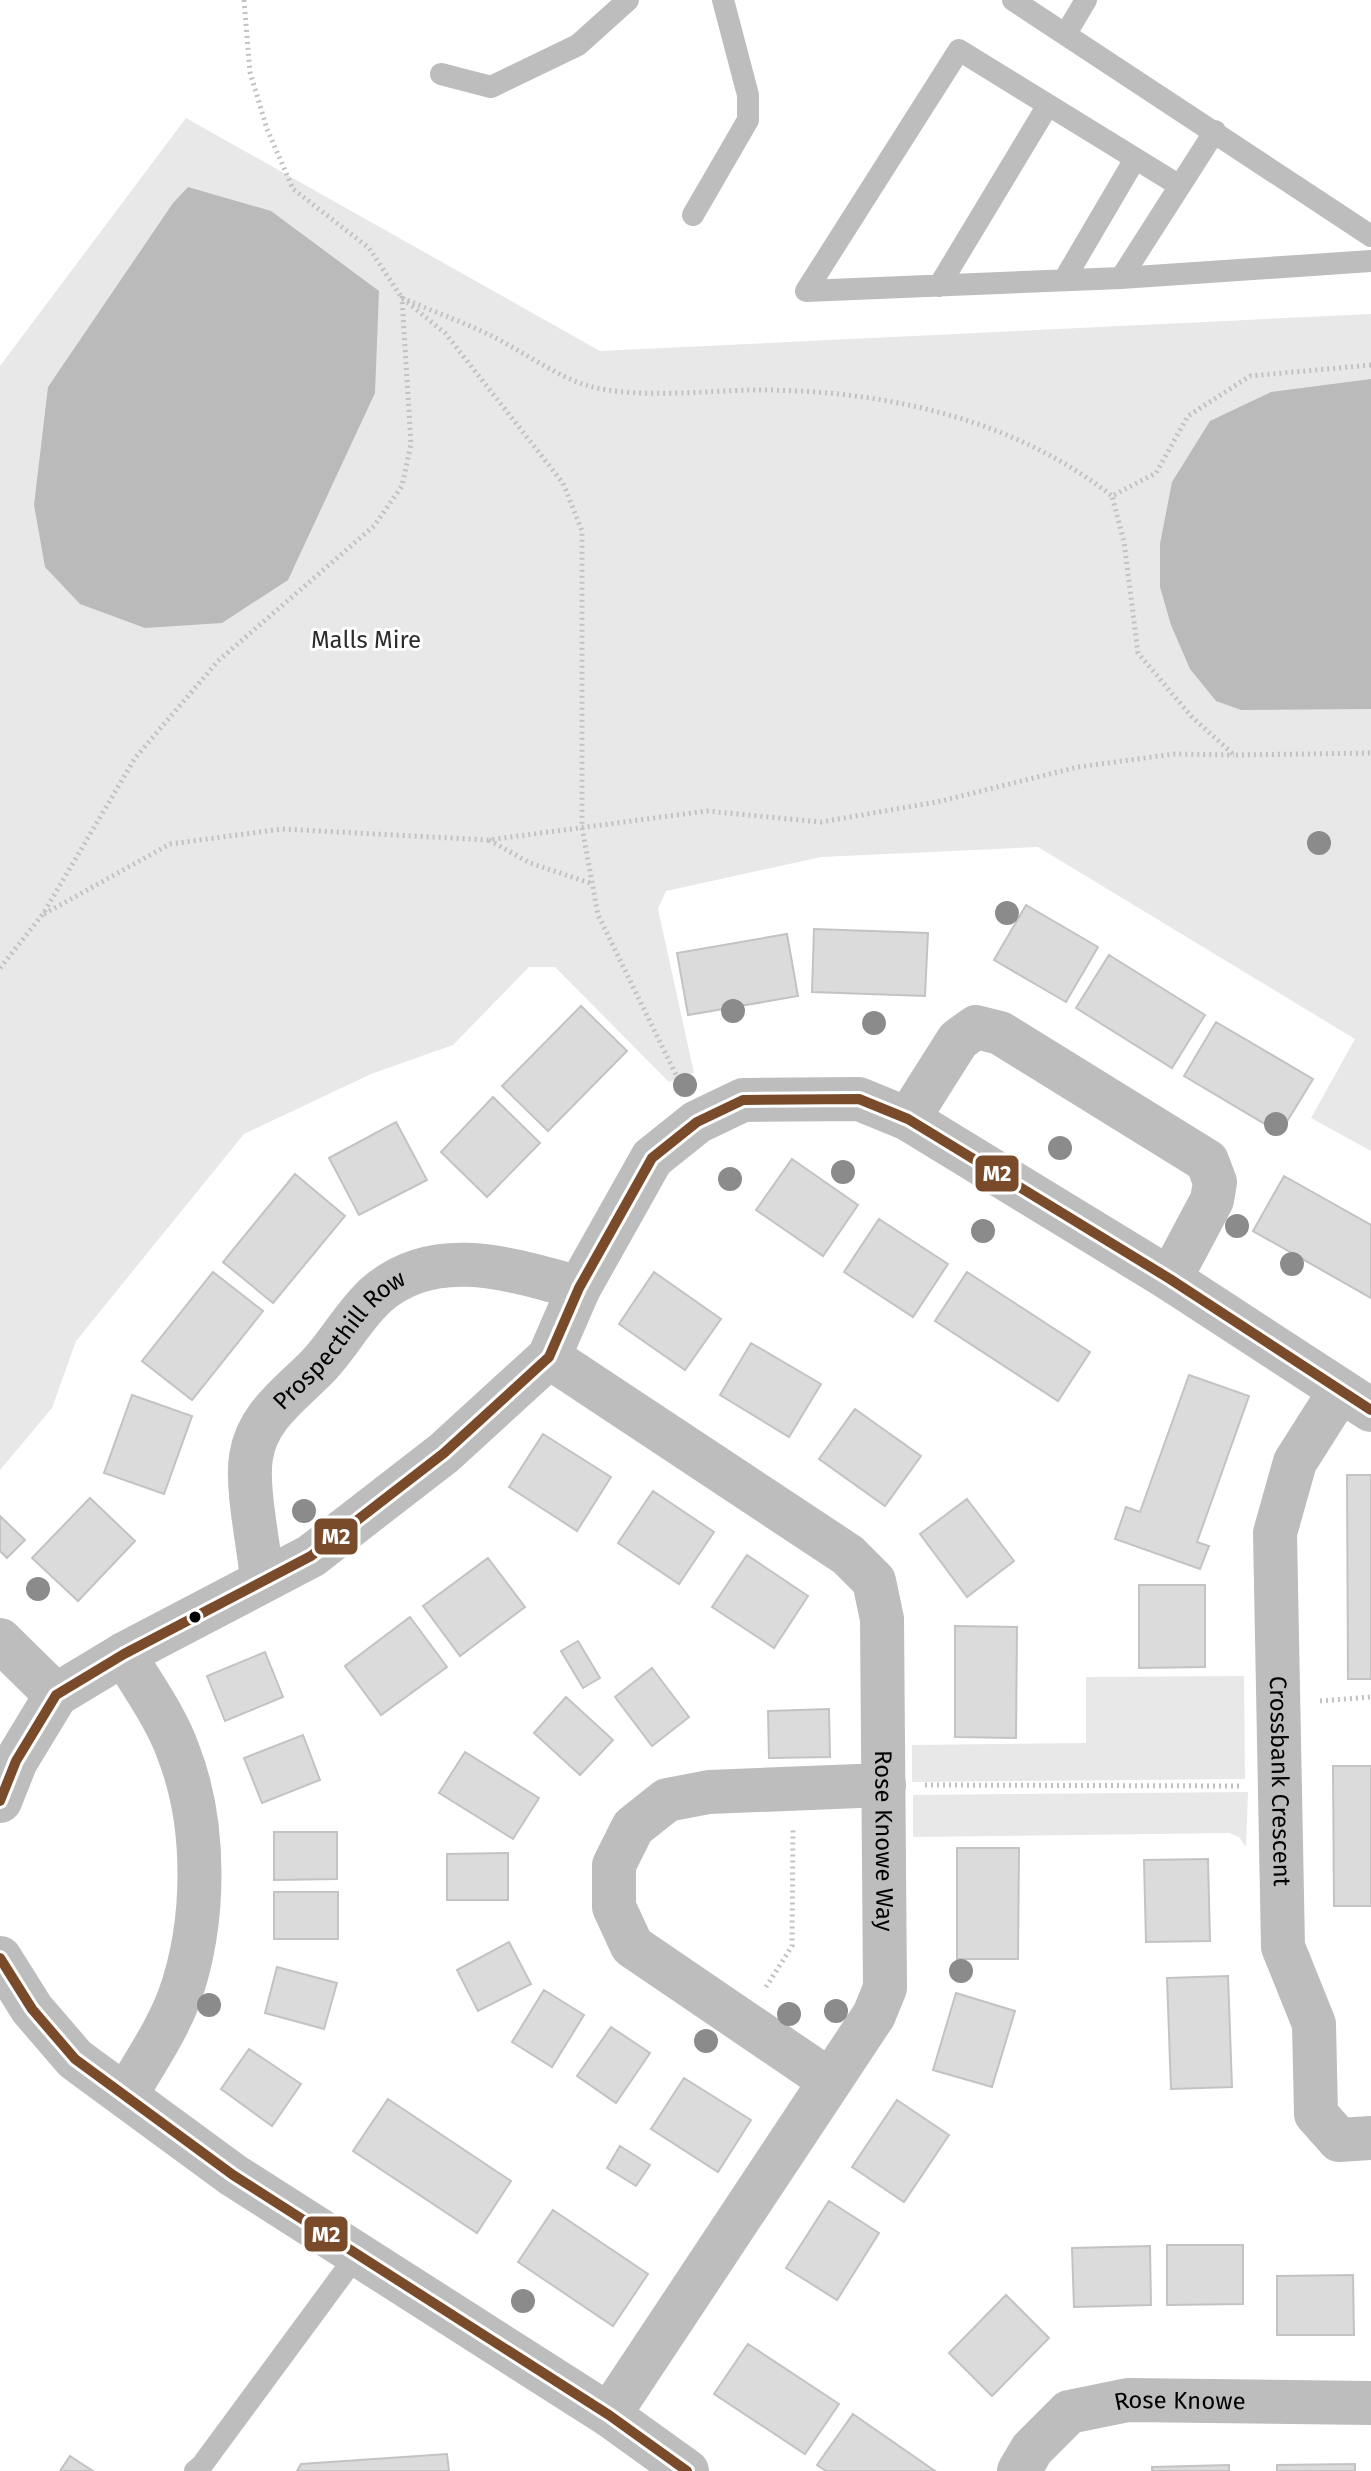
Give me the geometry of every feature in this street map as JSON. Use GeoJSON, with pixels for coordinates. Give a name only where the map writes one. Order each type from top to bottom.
{"type":"FeatureCollection","features":[{"type":"Feature","properties":{"kind":"street"},"geometry":{"type":"LineString","coordinates":[[908,1119],[958,1040],[976,1027],[1000,1033],[1207,1161],[1215,1182],[1212,1200],[1170,1279]]}},
{"type":"Feature","properties":{"kind":"street"},"geometry":{"type":"LineString","coordinates":[[0,1801],[16,1761],[56,1695],[124,1654],[311,1556],[420,1472],[549,1357],[579,1288],[652,1158],[697,1122],[743,1100],[859,1099],[908,1119],[1170,1279],[1355,1400]]}},
{"type":"Feature","properties":{"kind":"street","name":"Prospecthill Row"},"geometry":{"type":"LineString","coordinates":[[262,1579],[251,1457],[263,1423],[317,1367],[376,1295],[406,1276],[435,1264],[470,1264],[520,1272],[579,1288]]}},
{"type":"Feature","properties":{"kind":"street","name":"Rose Knowe Way"},"geometry":{"type":"LineString","coordinates":[[549,1357],[848,1555],[874,1581],[882,1619],[885,1988],[874,2015],[609,2415]]}},
{"type":"Feature","properties":{"kind":"street","name":"Crossbank Crescent"},"geometry":{"type":"LineString","coordinates":[[1355,1400],[1295,1462],[1275,1533],[1283,1947],[1314,2024],[1316,2114],[1339,2140],[1371,2138]]}},
{"type":"Feature","properties":{"kind":"street"},"geometry":{"type":"LineString","coordinates":[[0,1640],[56,1695]]}},
{"type":"Feature","properties":{"kind":"street"},"geometry":{"type":"LineString","coordinates":[[124,1654],[178,1750],[191,1798],[199,1891],[192,1944],[179,1999],[126,2095]]}},
{"type":"Feature","properties":{"kind":"street"},"geometry":{"type":"LineString","coordinates":[[829,2080],[632,1946],[614,1907],[614,1865],[633,1827],[667,1800],[709,1792],[884,1785]]}},
{"type":"Feature","properties":{"kind":"street"},"geometry":{"type":"LineString","coordinates":[[0,1958],[32,2009],[75,2059],[233,2175],[609,2415],[687,2471]]}},
{"type":"Feature","properties":{"kind":"street","name":"Rose Knowe"},"geometry":{"type":"LineString","coordinates":[[1019,2471],[1032,2449],[1069,2412],[1128,2400],[1371,2403]]}},
{"type":"Feature","properties":{"kind":"lane"},"geometry":{"type":"LineString","coordinates":[[441,74],[491,87],[578,45],[628,0]]}},
{"type":"Feature","properties":{"kind":"lane"},"geometry":{"type":"LineString","coordinates":[[693,215],[748,120],[748,95],[723,0]]}},
{"type":"Feature","properties":{"kind":"lane"},"geometry":{"type":"LineString","coordinates":[[1013,0],[1067,32],[1371,236]]}},
{"type":"Feature","properties":{"kind":"lane"},"geometry":{"type":"LineString","coordinates":[[1067,32],[1086,0]]}},
{"type":"Feature","properties":{"kind":"lane"},"geometry":{"type":"LineString","coordinates":[[1180,186],[959,50],[806,291],[1121,278],[1371,261]]}},
{"type":"Feature","properties":{"kind":"lane"},"geometry":{"type":"LineString","coordinates":[[939,286],[1048,105]]}},
{"type":"Feature","properties":{"kind":"lane"},"geometry":{"type":"LineString","coordinates":[[1121,278],[1215,131]]}},
{"type":"Feature","properties":{"kind":"lane"},"geometry":{"type":"LineString","coordinates":[[1064,280],[1135,159]]}},
{"type":"Feature","properties":{"kind":"lane"},"geometry":{"type":"LineString","coordinates":[[195,2471],[356,2256]]}},
{"type":"Feature","properties":{"kind":"path"},"geometry":{"type":"LineString","coordinates":[[244,0],[250,72],[267,129],[293,189],[369,248],[402,298],[445,333],[563,483],[582,531],[582,827],[598,915],[671,1059],[697,1122]]}},
{"type":"Feature","properties":{"kind":"path"},"geometry":{"type":"LineString","coordinates":[[402,298],[489,335],[588,386],[652,392],[839,393],[876,398],[939,412],[1012,437],[1090,479],[1112,496],[1124,542],[1138,653],[1191,716],[1234,755]]}},
{"type":"Feature","properties":{"kind":"path"},"geometry":{"type":"LineString","coordinates":[[0,968],[43,914],[145,746],[218,661],[374,526],[402,486],[411,444],[402,298]]}},
{"type":"Feature","properties":{"kind":"path"},"geometry":{"type":"LineString","coordinates":[[1112,496],[1156,473],[1188,416],[1250,376],[1371,365]]}},
{"type":"Feature","properties":{"kind":"path"},"geometry":{"type":"LineString","coordinates":[[43,914],[170,844],[282,829],[488,840],[707,811],[821,822],[937,802],[1078,767],[1174,754],[1371,753]]}},
{"type":"Feature","properties":{"kind":"path"},"geometry":{"type":"LineString","coordinates":[[488,840],[530,863],[593,884]]}},
{"type":"Feature","properties":{"kind":"path"},"geometry":{"type":"LineString","coordinates":[[884,1785],[1280,1786]]}},
{"type":"Feature","properties":{"kind":"path"},"geometry":{"type":"LineString","coordinates":[[744,2022],[792,1946],[794,1789]]}},
{"type":"Feature","properties":{"kind":"green space","name":"Malls Mire"},"geometry":{"type":"Polygon","coordinates":[[[186,118],[600,351],[1371,314],[1371,1151],[1311,1118],[1355,1039],[1038,847],[821,857],[666,891],[658,909],[694,1073],[669,1082],[555,967],[529,967],[453,1045],[371,1074],[244,1134],[76,1341],[52,1408],[0,1470],[0,366],[186,118]]]}},
{"type":"Feature","properties":{"kind":"green space"},"geometry":{"type":"Polygon","coordinates":[[[1244,1676],[1245,1779],[912,1782],[912,1745],[1086,1743],[1086,1677],[1244,1676]]]}},
{"type":"Feature","properties":{"kind":"green space"},"geometry":{"type":"Polygon","coordinates":[[[1248,1792],[1246,1847],[1239,1837],[1229,1833],[913,1837],[913,1795],[1248,1792]]]}},
{"type":"Feature","properties":{"kind":"shaded area"},"geometry":{"type":"Polygon","coordinates":[[[188,187],[271,211],[379,291],[375,393],[288,580],[222,623],[145,628],[80,604],[45,567],[34,505],[48,387],[173,203],[188,187]]]}},
{"type":"Feature","properties":{"kind":"shaded area"},"geometry":{"type":"Polygon","coordinates":[[[1371,379],[1371,709],[1241,710],[1216,701],[1190,669],[1171,625],[1160,587],[1160,544],[1172,482],[1210,421],[1271,392],[1371,379]]]}},
{"type":"Feature","properties":{"kind":"building"},"geometry":{"type":"Polygon","coordinates":[[[1026,905],[1098,947],[1066,1002],[994,960],[1026,905]]]}},
{"type":"Feature","properties":{"kind":"building"},"geometry":{"type":"Polygon","coordinates":[[[814,929],[928,933],[925,996],[812,992],[814,929]]]}},
{"type":"Feature","properties":{"kind":"building"},"geometry":{"type":"Polygon","coordinates":[[[787,934],[798,996],[688,1015],[677,953],[787,934]]]}},
{"type":"Feature","properties":{"kind":"building"},"geometry":{"type":"Polygon","coordinates":[[[1109,955],[1205,1015],[1172,1068],[1076,1008],[1109,955]]]}},
{"type":"Feature","properties":{"kind":"building"},"geometry":{"type":"Polygon","coordinates":[[[581,1006],[627,1051],[548,1131],[502,1086],[581,1006]]]}},
{"type":"Feature","properties":{"kind":"building"},"geometry":{"type":"Polygon","coordinates":[[[1216,1022],[1313,1079],[1280,1133],[1184,1076],[1216,1022]]]}},
{"type":"Feature","properties":{"kind":"building"},"geometry":{"type":"Polygon","coordinates":[[[493,1097],[540,1143],[487,1197],[441,1152],[493,1097]]]}},
{"type":"Feature","properties":{"kind":"building"},"geometry":{"type":"Polygon","coordinates":[[[396,1122],[427,1180],[359,1215],[329,1158],[396,1122]]]}},
{"type":"Feature","properties":{"kind":"building"},"geometry":{"type":"Polygon","coordinates":[[[792,1159],[858,1205],[823,1256],[756,1210],[792,1159]]]}},
{"type":"Feature","properties":{"kind":"building"},"geometry":{"type":"Polygon","coordinates":[[[295,1174],[345,1216],[273,1303],[223,1262],[295,1174]]]}},
{"type":"Feature","properties":{"kind":"building"},"geometry":{"type":"Polygon","coordinates":[[[1284,1176],[1371,1225],[1371,1298],[1253,1231],[1284,1176]]]}},
{"type":"Feature","properties":{"kind":"building"},"geometry":{"type":"Polygon","coordinates":[[[879,1219],[948,1264],[913,1317],[844,1272],[879,1219]]]}},
{"type":"Feature","properties":{"kind":"building"},"geometry":{"type":"Polygon","coordinates":[[[213,1272],[263,1311],[192,1400],[142,1361],[213,1272]]]}},
{"type":"Feature","properties":{"kind":"building"},"geometry":{"type":"Polygon","coordinates":[[[654,1272],[721,1319],[685,1370],[619,1324],[654,1272]]]}},
{"type":"Feature","properties":{"kind":"building"},"geometry":{"type":"Polygon","coordinates":[[[967,1272],[1090,1352],[1058,1401],[935,1321],[967,1272]]]}},
{"type":"Feature","properties":{"kind":"building"},"geometry":{"type":"Polygon","coordinates":[[[751,1343],[821,1384],[789,1437],[720,1395],[751,1343]]]}},
{"type":"Feature","properties":{"kind":"building"},"geometry":{"type":"Polygon","coordinates":[[[1189,1375],[1249,1396],[1197,1542],[1209,1546],[1200,1569],[1115,1539],[1126,1507],[1140,1512],[1189,1375]]]}},
{"type":"Feature","properties":{"kind":"building"},"geometry":{"type":"Polygon","coordinates":[[[132,1395],[192,1416],[164,1494],[104,1473],[132,1395]]]}},
{"type":"Feature","properties":{"kind":"building"},"geometry":{"type":"Polygon","coordinates":[[[855,1409],[921,1456],[885,1506],[819,1459],[855,1409]]]}},
{"type":"Feature","properties":{"kind":"building"},"geometry":{"type":"Polygon","coordinates":[[[543,1434],[611,1477],[577,1531],[509,1487],[543,1434]]]}},
{"type":"Feature","properties":{"kind":"building"},"geometry":{"type":"Polygon","coordinates":[[[1347,1475],[1371,1475],[1371,1679],[1348,1679],[1347,1475]]]}},
{"type":"Feature","properties":{"kind":"building"},"geometry":{"type":"Polygon","coordinates":[[[653,1491],[714,1532],[679,1584],[618,1543],[653,1491]]]}},
{"type":"Feature","properties":{"kind":"building"},"geometry":{"type":"Polygon","coordinates":[[[90,1498],[135,1541],[78,1601],[32,1558],[90,1498]]]}},
{"type":"Feature","properties":{"kind":"building"},"geometry":{"type":"Polygon","coordinates":[[[967,1499],[1014,1561],[967,1597],[920,1534],[967,1499]]]}},
{"type":"Feature","properties":{"kind":"building"},"geometry":{"type":"Polygon","coordinates":[[[0,1516],[25,1540],[7,1558],[0,1551],[0,1516]]]}},
{"type":"Feature","properties":{"kind":"building"},"geometry":{"type":"Polygon","coordinates":[[[747,1555],[808,1596],[774,1648],[712,1607],[747,1555]]]}},
{"type":"Feature","properties":{"kind":"building"},"geometry":{"type":"Polygon","coordinates":[[[488,1558],[525,1607],[460,1656],[423,1606],[488,1558]]]}},
{"type":"Feature","properties":{"kind":"building"},"geometry":{"type":"Polygon","coordinates":[[[1139,1585],[1205,1585],[1205,1667],[1139,1668],[1139,1585]]]}},
{"type":"Feature","properties":{"kind":"building"},"geometry":{"type":"Polygon","coordinates":[[[410,1617],[447,1667],[381,1715],[345,1666],[410,1617]]]}},
{"type":"Feature","properties":{"kind":"building"},"geometry":{"type":"Polygon","coordinates":[[[955,1626],[1017,1627],[1016,1738],[955,1737],[955,1626]]]}},
{"type":"Feature","properties":{"kind":"building"},"geometry":{"type":"Polygon","coordinates":[[[578,1641],[600,1678],[583,1688],[561,1651],[578,1641]]]}},
{"type":"Feature","properties":{"kind":"building"},"geometry":{"type":"Polygon","coordinates":[[[265,1652],[283,1697],[225,1721],[207,1676],[265,1652]]]}},
{"type":"Feature","properties":{"kind":"building"},"geometry":{"type":"Polygon","coordinates":[[[652,1668],[689,1717],[652,1746],[615,1697],[652,1668]]]}},
{"type":"Feature","properties":{"kind":"building"},"geometry":{"type":"Polygon","coordinates":[[[566,1697],[613,1740],[580,1775],[534,1733],[566,1697]]]}},
{"type":"Feature","properties":{"kind":"building"},"geometry":{"type":"Polygon","coordinates":[[[829,1709],[830,1757],[769,1758],[768,1711],[829,1709]]]}},
{"type":"Feature","properties":{"kind":"building"},"geometry":{"type":"Polygon","coordinates":[[[303,1735],[320,1780],[262,1803],[244,1758],[303,1735]]]}},
{"type":"Feature","properties":{"kind":"building"},"geometry":{"type":"Polygon","coordinates":[[[465,1752],[539,1798],[513,1839],[439,1793],[465,1752]]]}},
{"type":"Feature","properties":{"kind":"building"},"geometry":{"type":"Polygon","coordinates":[[[1333,1766],[1371,1766],[1371,1906],[1334,1906],[1333,1766]]]}},
{"type":"Feature","properties":{"kind":"building"},"geometry":{"type":"Polygon","coordinates":[[[274,1832],[337,1832],[337,1879],[274,1880],[274,1832]]]}},
{"type":"Feature","properties":{"kind":"building"},"geometry":{"type":"Polygon","coordinates":[[[957,1848],[1019,1848],[1018,1959],[957,1959],[957,1848]]]}},
{"type":"Feature","properties":{"kind":"building"},"geometry":{"type":"Polygon","coordinates":[[[508,1853],[508,1900],[447,1900],[447,1854],[508,1853]]]}},
{"type":"Feature","properties":{"kind":"building"},"geometry":{"type":"Polygon","coordinates":[[[1208,1859],[1210,1941],[1146,1942],[1144,1860],[1208,1859]]]}},
{"type":"Feature","properties":{"kind":"building"},"geometry":{"type":"Polygon","coordinates":[[[274,1892],[338,1892],[338,1939],[274,1939],[274,1892]]]}},
{"type":"Feature","properties":{"kind":"building"},"geometry":{"type":"Polygon","coordinates":[[[509,1942],[531,1984],[478,2011],[457,1970],[509,1942]]]}},
{"type":"Feature","properties":{"kind":"building"},"geometry":{"type":"Polygon","coordinates":[[[277,1967],[337,1983],[324,2029],[265,2013],[277,1967]]]}},
{"type":"Feature","properties":{"kind":"building"},"geometry":{"type":"Polygon","coordinates":[[[1228,1976],[1232,2087],[1171,2089],[1167,1978],[1228,1976]]]}},
{"type":"Feature","properties":{"kind":"building"},"geometry":{"type":"Polygon","coordinates":[[[544,1990],[584,2015],[552,2067],[512,2042],[544,1990]]]}},
{"type":"Feature","properties":{"kind":"building"},"geometry":{"type":"Polygon","coordinates":[[[956,1993],[1015,2011],[992,2087],[933,2070],[956,1993]]]}},
{"type":"Feature","properties":{"kind":"building"},"geometry":{"type":"Polygon","coordinates":[[[611,2027],[650,2053],[616,2103],[577,2076],[611,2027]]]}},
{"type":"Feature","properties":{"kind":"building"},"geometry":{"type":"Polygon","coordinates":[[[249,2049],[301,2084],[272,2126],[221,2089],[249,2049]]]}},
{"type":"Feature","properties":{"kind":"building"},"geometry":{"type":"Polygon","coordinates":[[[684,2078],[751,2120],[718,2172],[651,2129],[684,2078]]]}},
{"type":"Feature","properties":{"kind":"building"},"geometry":{"type":"Polygon","coordinates":[[[388,2099],[511,2181],[477,2233],[353,2151],[388,2099]]]}},
{"type":"Feature","properties":{"kind":"building"},"geometry":{"type":"Polygon","coordinates":[[[897,2100],[949,2135],[904,2202],[852,2167],[897,2100]]]}},
{"type":"Feature","properties":{"kind":"building"},"geometry":{"type":"Polygon","coordinates":[[[620,2146],[650,2165],[636,2186],[607,2168],[620,2146]]]}},
{"type":"Feature","properties":{"kind":"building"},"geometry":{"type":"Polygon","coordinates":[[[829,2201],[879,2233],[837,2300],[786,2268],[829,2201]]]}},
{"type":"Feature","properties":{"kind":"building"},"geometry":{"type":"Polygon","coordinates":[[[553,2210],[648,2274],[613,2326],[518,2262],[553,2210]]]}},
{"type":"Feature","properties":{"kind":"building"},"geometry":{"type":"Polygon","coordinates":[[[1167,2245],[1243,2245],[1243,2304],[1167,2305],[1167,2245]]]}},
{"type":"Feature","properties":{"kind":"building"},"geometry":{"type":"Polygon","coordinates":[[[1150,2246],[1151,2305],[1074,2307],[1072,2248],[1150,2246]]]}},
{"type":"Feature","properties":{"kind":"building"},"geometry":{"type":"Polygon","coordinates":[[[1353,2275],[1354,2335],[1277,2335],[1277,2276],[1353,2275]]]}},
{"type":"Feature","properties":{"kind":"building"},"geometry":{"type":"Polygon","coordinates":[[[1006,2295],[1049,2338],[992,2396],[949,2353],[1006,2295]]]}},
{"type":"Feature","properties":{"kind":"building"},"geometry":{"type":"Polygon","coordinates":[[[748,2344],[839,2404],[805,2454],[714,2394],[748,2344]]]}},
{"type":"Feature","properties":{"kind":"building"},"geometry":{"type":"Polygon","coordinates":[[[853,2414],[935,2471],[826,2471],[817,2465],[853,2414]]]}},
{"type":"Feature","properties":{"kind":"building"},"geometry":{"type":"Polygon","coordinates":[[[447,2454],[449,2471],[297,2471],[301,2464],[447,2454]]]}},
{"type":"Feature","properties":{"kind":"building"},"geometry":{"type":"Polygon","coordinates":[[[70,2456],[93,2471],[60,2471],[70,2456]]]}},
{"type":"Feature","properties":{"kind":"building"},"geometry":{"type":"Polygon","coordinates":[[[1355,2464],[1355,2471],[1277,2471],[1277,2465],[1355,2464]]]}},
{"type":"Feature","properties":{"kind":"building"},"geometry":{"type":"Polygon","coordinates":[[[1229,2465],[1229,2471],[1152,2471],[1152,2467],[1229,2465]]]}},
{"type":"Feature","properties":{"kind":"transit line","name":"M2"},"geometry":{"type":"LineString","coordinates":[[0,1801],[16,1761],[56,1695],[124,1654],[311,1556],[444,1453],[549,1357],[579,1288],[652,1158],[697,1122],[743,1100],[859,1099],[908,1119],[1170,1279],[1371,1410]]}},
{"type":"Feature","properties":{"kind":"transit line","name":"M2"},"geometry":{"type":"LineString","coordinates":[[0,1958],[32,2009],[75,2059],[233,2175],[609,2415],[687,2471]]}}]}
